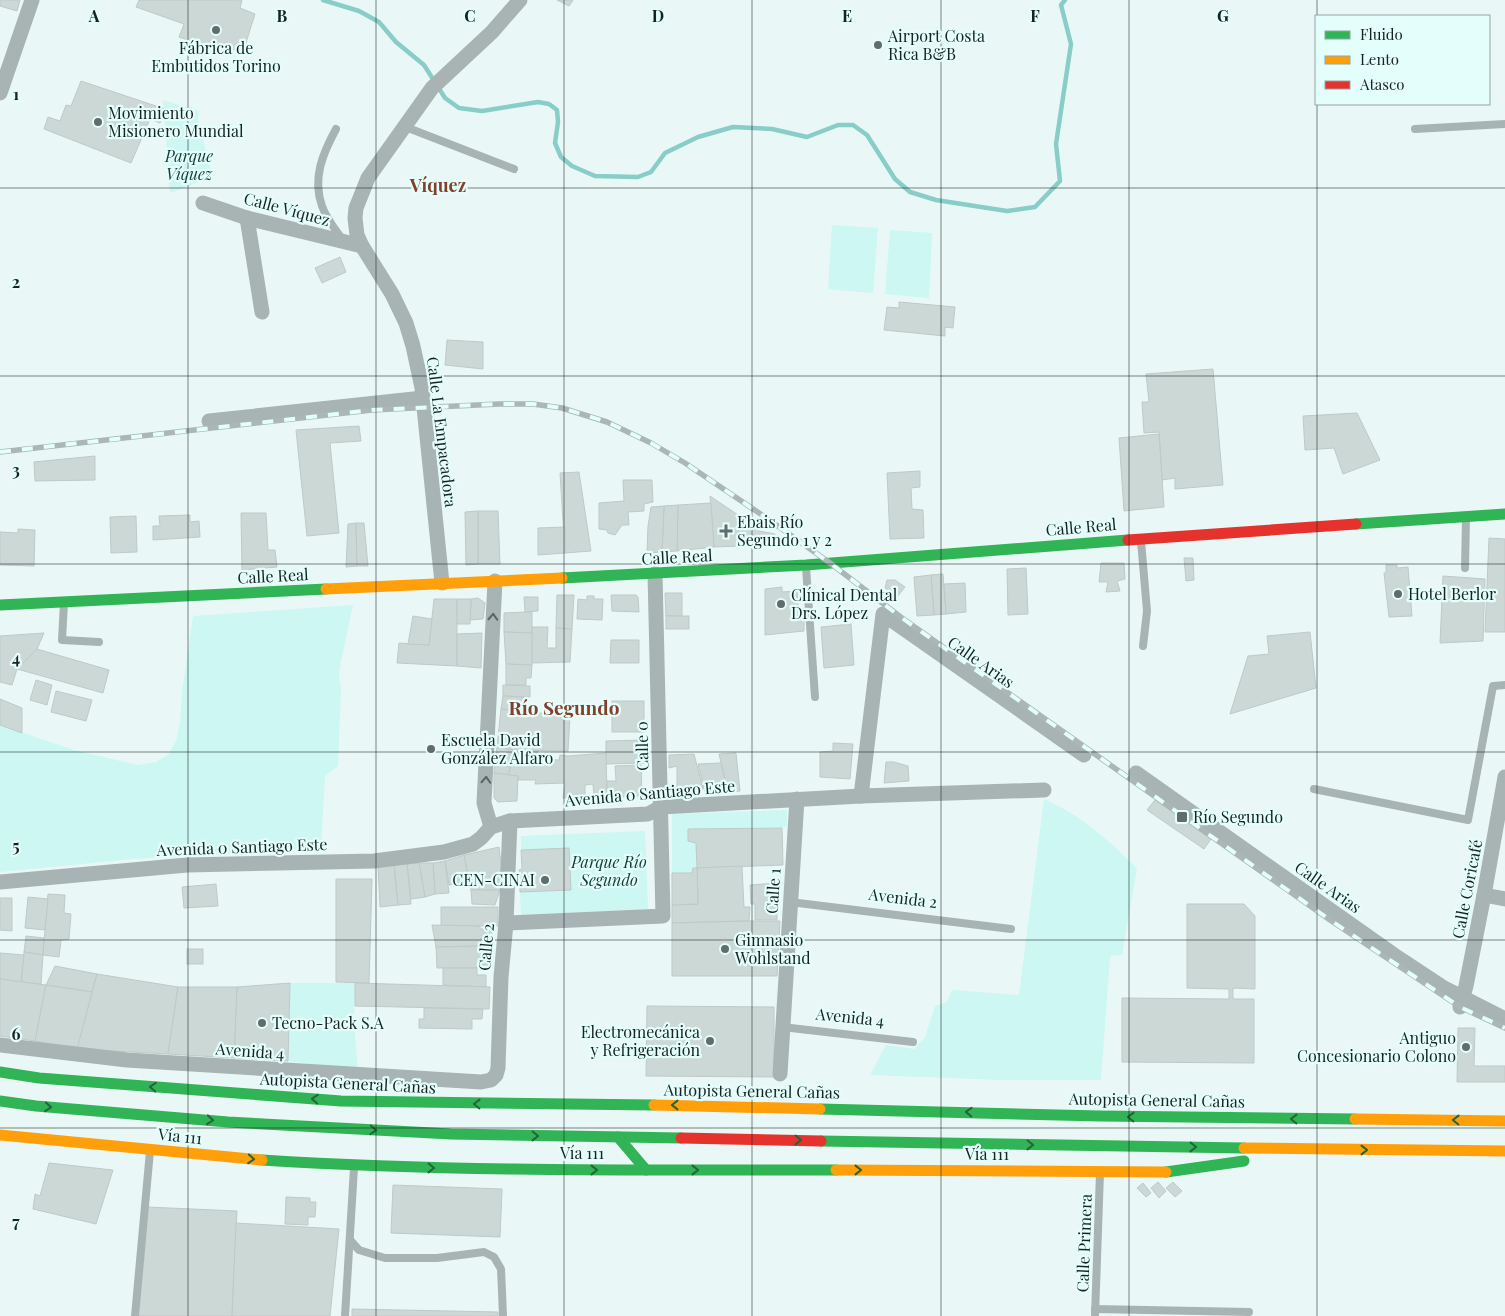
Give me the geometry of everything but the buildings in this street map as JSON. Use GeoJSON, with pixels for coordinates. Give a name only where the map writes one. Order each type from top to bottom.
{"type":"FeatureCollection","features":[{"type":"Feature","properties":{"kind":"main road","name":"Calle Real"},"geometry":{"type":"LineString","coordinates":[[0,605],[655,574],[806,565],[1141,538],[1505,514]]}},
{"type":"Feature","properties":{"kind":"main road","name":"Autopista General Cañas"},"geometry":{"type":"LineString","coordinates":[[0,1072],[38,1078],[341,1101],[724,1106],[1100,1116],[1505,1121]]}},
{"type":"Feature","properties":{"kind":"main road"},"geometry":{"type":"LineString","coordinates":[[0,1101],[36,1106],[238,1122],[451,1134],[1505,1151]]}},
{"type":"Feature","properties":{"kind":"main road","name":"Vía 111"},"geometry":{"type":"LineString","coordinates":[[0,1135],[242,1159],[354,1166],[510,1169],[1166,1172],[1316,1149]]}},
{"type":"Feature","properties":{"kind":"main road"},"geometry":{"type":"LineString","coordinates":[[618,1137],[646,1170]]}},
{"type":"Feature","properties":{"kind":"street"},"geometry":{"type":"LineString","coordinates":[[0,93],[32,0]]}},
{"type":"Feature","properties":{"kind":"street","name":"Calle La Empacadora"},"geometry":{"type":"LineString","coordinates":[[442,583],[423,398],[413,346],[406,323],[392,294],[357,235],[355,225],[356,208],[368,178],[403,126],[437,83],[492,32],[520,0]]}},
{"type":"Feature","properties":{"kind":"street","name":"Calle Víquez"},"geometry":{"type":"LineString","coordinates":[[203,203],[248,218],[362,246]]}},
{"type":"Feature","properties":{"kind":"street"},"geometry":{"type":"LineString","coordinates":[[248,218],[262,312]]}},
{"type":"Feature","properties":{"kind":"street"},"geometry":{"type":"LineString","coordinates":[[209,421],[423,398]]}},
{"type":"Feature","properties":{"kind":"street","name":"Calle 0"},"geometry":{"type":"LineString","coordinates":[[506,924],[663,916],[655,574]]}},
{"type":"Feature","properties":{"kind":"street"},"geometry":{"type":"LineString","coordinates":[[491,827],[484,803],[495,581]]}},
{"type":"Feature","properties":{"kind":"street","name":"Calle Arias"},"geometry":{"type":"LineString","coordinates":[[861,796],[883,614],[1084,755]]}},
{"type":"Feature","properties":{"kind":"street","name":"Calle Arias"},"geometry":{"type":"LineString","coordinates":[[1136,773],[1462,1002],[1505,1019]]}},
{"type":"Feature","properties":{"kind":"street","name":"Calle Coricafé"},"geometry":{"type":"LineString","coordinates":[[1462,1002],[1484,895],[1505,777]]}},
{"type":"Feature","properties":{"kind":"street","name":"Avenida 0 Santiago Este"},"geometry":{"type":"LineString","coordinates":[[0,882],[187,865],[374,861],[444,852],[472,844],[481,838],[491,827],[510,821],[648,814],[661,807],[861,796],[1044,790]]}},
{"type":"Feature","properties":{"kind":"street","name":"Calle 1"},"geometry":{"type":"LineString","coordinates":[[780,1074],[797,799]]}},
{"type":"Feature","properties":{"kind":"street","name":"Calle 2"},"geometry":{"type":"LineString","coordinates":[[496,1075],[498,1068],[500,977],[506,924],[510,821]]}},
{"type":"Feature","properties":{"kind":"street"},"geometry":{"type":"LineString","coordinates":[[1484,895],[1505,899]]}},
{"type":"Feature","properties":{"kind":"street","name":"Avenida 4"},"geometry":{"type":"LineString","coordinates":[[0,1044],[128,1060],[316,1073],[481,1082],[491,1080],[496,1075]]}},
{"type":"Feature","properties":{"kind":"lane"},"geometry":{"type":"LineString","coordinates":[[1415,129],[1505,124]]}},
{"type":"Feature","properties":{"kind":"lane"},"geometry":{"type":"LineString","coordinates":[[403,126],[514,169]]}},
{"type":"Feature","properties":{"kind":"lane"},"geometry":{"type":"LineString","coordinates":[[336,129],[324,151],[318,170],[319,192],[322,206],[343,242]]}},
{"type":"Feature","properties":{"kind":"lane"},"geometry":{"type":"LineString","coordinates":[[1465,568],[1466,516]]}},
{"type":"Feature","properties":{"kind":"lane"},"geometry":{"type":"LineString","coordinates":[[1141,538],[1147,611],[1143,646]]}},
{"type":"Feature","properties":{"kind":"lane"},"geometry":{"type":"LineString","coordinates":[[806,565],[815,697]]}},
{"type":"Feature","properties":{"kind":"lane"},"geometry":{"type":"LineString","coordinates":[[64,602],[62,640],[98,642]]}},
{"type":"Feature","properties":{"kind":"lane"},"geometry":{"type":"LineString","coordinates":[[1314,789],[1468,820],[1493,686],[1505,685]]}},
{"type":"Feature","properties":{"kind":"lane","name":"Avenida 2"},"geometry":{"type":"LineString","coordinates":[[790,902],[1011,929]]}},
{"type":"Feature","properties":{"kind":"lane","name":"Avenida 4"},"geometry":{"type":"LineString","coordinates":[[782,1027],[913,1042]]}},
{"type":"Feature","properties":{"kind":"lane"},"geometry":{"type":"LineString","coordinates":[[135,1316],[151,1150]]}},
{"type":"Feature","properties":{"kind":"lane"},"geometry":{"type":"LineString","coordinates":[[345,1316],[354,1166]]}},
{"type":"Feature","properties":{"kind":"lane","name":"Calle Primera"},"geometry":{"type":"LineString","coordinates":[[1095,1312],[1100,1171]]}},
{"type":"Feature","properties":{"kind":"lane"},"geometry":{"type":"LineString","coordinates":[[350,1240],[359,1250],[385,1258],[437,1258],[484,1252],[494,1257],[501,1269],[504,1316]]}},
{"type":"Feature","properties":{"kind":"lane"},"geometry":{"type":"LineString","coordinates":[[1095,1312],[1249,1312]]}},
{"type":"Feature","properties":{"kind":"green space","name":"Parque Víquez"},"geometry":{"type":"Polygon","coordinates":[[[163,100],[199,111],[198,119],[213,179],[202,181],[170,193],[163,100]]]}},
{"type":"Feature","properties":{"kind":"green space"},"geometry":{"type":"Polygon","coordinates":[[[832,225],[878,228],[873,293],[828,289],[832,225]]]}},
{"type":"Feature","properties":{"kind":"green space"},"geometry":{"type":"Polygon","coordinates":[[[890,230],[932,233],[929,298],[885,294],[890,230]]]}},
{"type":"Feature","properties":{"kind":"green space"},"geometry":{"type":"Polygon","coordinates":[[[353,605],[339,675],[341,687],[338,766],[325,776],[321,845],[275,852],[133,859],[0,872],[0,725],[74,750],[116,760],[138,765],[156,762],[169,754],[176,741],[180,723],[182,693],[193,616],[353,605]]]}},
{"type":"Feature","properties":{"kind":"green space"},"geometry":{"type":"Polygon","coordinates":[[[1044,799],[1083,821],[1105,838],[1137,868],[1122,955],[1110,956],[1101,1080],[1003,1080],[870,1075],[886,1045],[914,1049],[925,1037],[935,1006],[947,1002],[952,990],[1019,995],[1044,799]]]}},
{"type":"Feature","properties":{"kind":"green space"},"geometry":{"type":"Polygon","coordinates":[[[787,810],[787,827],[689,829],[688,841],[696,843],[697,868],[693,868],[692,873],[672,873],[672,814],[787,810]]]}},
{"type":"Feature","properties":{"kind":"green space","name":"Parque Río Segundo"},"geometry":{"type":"Polygon","coordinates":[[[645,831],[648,909],[521,915],[520,892],[571,890],[569,848],[521,850],[521,836],[645,831]]]}},
{"type":"Feature","properties":{"kind":"green space"},"geometry":{"type":"Polygon","coordinates":[[[290,983],[355,983],[354,1023],[358,1070],[288,1061],[290,983]]]}},
{"type":"Feature","properties":{"kind":"waterway"},"geometry":{"type":"LineString","coordinates":[[323,0],[359,11],[379,22],[396,42],[424,65],[445,98],[459,108],[482,111],[538,102],[549,104],[557,110],[558,122],[555,143],[561,157],[572,166],[595,176],[638,177],[651,172],[665,153],[698,137],[733,127],[772,129],[807,137],[838,125],[853,125],[867,135],[895,179],[910,192],[936,200],[1007,211],[1035,207],[1060,181],[1056,144],[1071,44],[1061,5],[1065,0]]}},
{"type":"Feature","properties":{"kind":"railway"},"geometry":{"type":"LineString","coordinates":[[0,452],[372,410],[533,404],[562,408],[607,422],[651,443],[685,463],[830,563],[902,618],[1330,920],[1460,1007],[1505,1028]]}},
{"type":"Feature","properties":{"kind":"traffic: fast"},"geometry":{"type":"LineString","coordinates":[[1356,524],[1505,514]]}},
{"type":"Feature","properties":{"kind":"traffic: fast"},"geometry":{"type":"LineString","coordinates":[[562,578],[806,565],[1128,540]]}},
{"type":"Feature","properties":{"kind":"traffic: fast"},"geometry":{"type":"LineString","coordinates":[[0,605],[326,589]]}},
{"type":"Feature","properties":{"kind":"traffic: fast"},"geometry":{"type":"LineString","coordinates":[[0,1072],[39,1078],[341,1101],[654,1105]]}},
{"type":"Feature","properties":{"kind":"traffic: fast"},"geometry":{"type":"LineString","coordinates":[[0,1101],[36,1106],[228,1122],[451,1134],[681,1138]]}},
{"type":"Feature","properties":{"kind":"traffic: fast"},"geometry":{"type":"LineString","coordinates":[[820,1109],[1100,1116],[1355,1119]]}},
{"type":"Feature","properties":{"kind":"traffic: fast"},"geometry":{"type":"LineString","coordinates":[[618,1137],[646,1170]]}},
{"type":"Feature","properties":{"kind":"traffic: fast"},"geometry":{"type":"LineString","coordinates":[[821,1141],[1244,1148]]}},
{"type":"Feature","properties":{"kind":"traffic: fast"},"geometry":{"type":"LineString","coordinates":[[262,1160],[405,1167],[836,1170]]}},
{"type":"Feature","properties":{"kind":"traffic: fast"},"geometry":{"type":"LineString","coordinates":[[1166,1172],[1244,1161]]}},
{"type":"Feature","properties":{"kind":"traffic: slow"},"geometry":{"type":"LineString","coordinates":[[326,589],[562,578]]}},
{"type":"Feature","properties":{"kind":"traffic: slow"},"geometry":{"type":"LineString","coordinates":[[654,1105],[820,1109]]}},
{"type":"Feature","properties":{"kind":"traffic: slow"},"geometry":{"type":"LineString","coordinates":[[1355,1119],[1505,1121]]}},
{"type":"Feature","properties":{"kind":"traffic: slow"},"geometry":{"type":"LineString","coordinates":[[0,1135],[262,1160]]}},
{"type":"Feature","properties":{"kind":"traffic: slow"},"geometry":{"type":"LineString","coordinates":[[1244,1148],[1505,1151]]}},
{"type":"Feature","properties":{"kind":"traffic: slow"},"geometry":{"type":"LineString","coordinates":[[836,1170],[1166,1172]]}},
{"type":"Feature","properties":{"kind":"traffic: jam"},"geometry":{"type":"LineString","coordinates":[[1128,540],[1356,524]]}},
{"type":"Feature","properties":{"kind":"traffic: jam"},"geometry":{"type":"LineString","coordinates":[[681,1138],[821,1141]]}},
{"type":"Feature","properties":{"kind":"place","name":"Fábrica de Embutidos Torino"},"geometry":{"type":"Point","coordinates":[216,30]}},
{"type":"Feature","properties":{"kind":"place","name":"Airport Costa Rica B&B"},"geometry":{"type":"Point","coordinates":[878,45]}},
{"type":"Feature","properties":{"kind":"place","name":"Movimiento Misionero Mundial"},"geometry":{"type":"Point","coordinates":[98,122]}},
{"type":"Feature","properties":{"kind":"place","name":"Ebais Río Segundo 1 y 2"},"geometry":{"type":"Point","coordinates":[726,531]}},
{"type":"Feature","properties":{"kind":"place","name":"Hotel Berlor"},"geometry":{"type":"Point","coordinates":[1398,594]}},
{"type":"Feature","properties":{"kind":"place","name":"Clínical Dental Drs. López"},"geometry":{"type":"Point","coordinates":[781,604]}},
{"type":"Feature","properties":{"kind":"place","name":"Escuela David González Alfaro"},"geometry":{"type":"Point","coordinates":[431,749]}},
{"type":"Feature","properties":{"kind":"place","name":"Río Segundo"},"geometry":{"type":"Point","coordinates":[1182,817]}},
{"type":"Feature","properties":{"kind":"place","name":"CEN-CINAI"},"geometry":{"type":"Point","coordinates":[545,880]}},
{"type":"Feature","properties":{"kind":"place","name":"Gimnasio Wohlstand"},"geometry":{"type":"Point","coordinates":[725,949]}},
{"type":"Feature","properties":{"kind":"place","name":"Tecno-Pack S.A"},"geometry":{"type":"Point","coordinates":[262,1023]}},
{"type":"Feature","properties":{"kind":"place","name":"Electromecánica y Refrigeración"},"geometry":{"type":"Point","coordinates":[710,1041]}},
{"type":"Feature","properties":{"kind":"place","name":"Antiguo Concesionario Colono"},"geometry":{"type":"Point","coordinates":[1466,1047]}},
{"type":"Feature","properties":{"kind":"district","name":"Víquez"},"geometry":{"type":"Point","coordinates":[438,186]}},
{"type":"Feature","properties":{"kind":"district","name":"Río Segundo"},"geometry":{"type":"Point","coordinates":[564,708]}}]}
